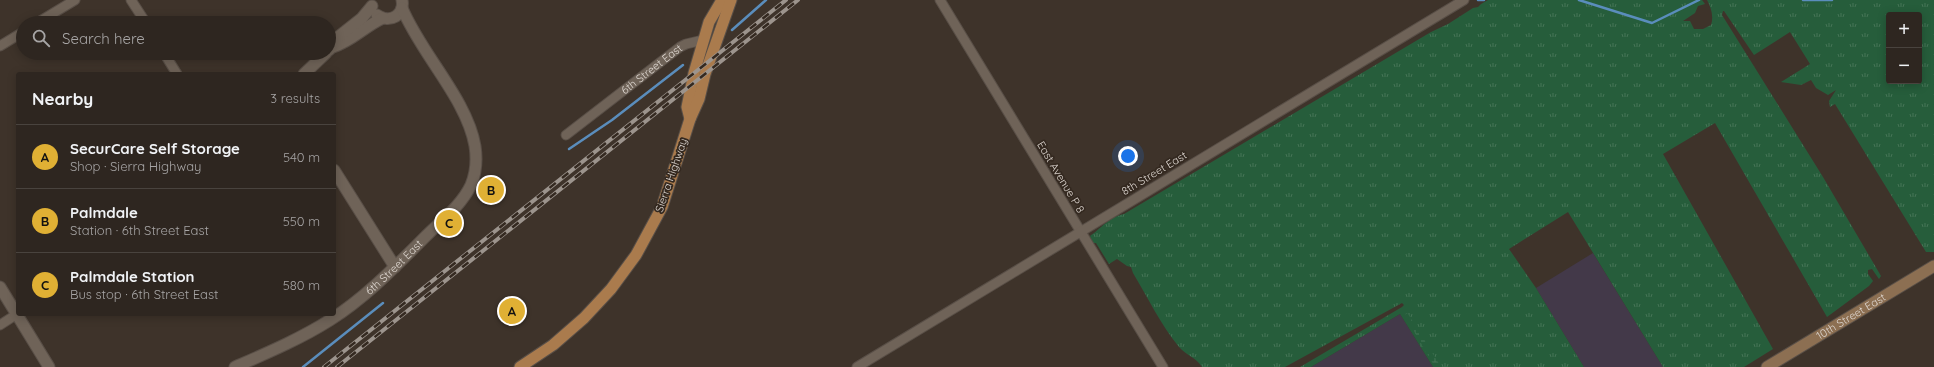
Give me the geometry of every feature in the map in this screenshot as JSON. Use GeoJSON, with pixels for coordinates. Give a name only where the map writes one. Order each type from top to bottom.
{"type":"FeatureCollection","features":[{"type":"Feature","properties":{"kind":"main road","name":"Sierra Highway"},"geometry":{"type":"LineString","coordinates":[[690,119],[687,106],[703,40],[709,22],[722,0]]}},
{"type":"Feature","properties":{"kind":"main road","name":"Sierra Highway"},"geometry":{"type":"LineString","coordinates":[[520,367],[553,345],[584,318],[611,289],[636,255],[662,207],[690,119],[699,99],[705,74],[731,0]]}},
{"type":"Feature","properties":{"kind":"main road","name":"10th Street East"},"geometry":{"type":"LineString","coordinates":[[1768,367],[1934,266]]}},
{"type":"Feature","properties":{"kind":"street"},"geometry":{"type":"LineString","coordinates":[[49,16],[75,0]]}},
{"type":"Feature","properties":{"kind":"street"},"geometry":{"type":"LineString","coordinates":[[131,0],[141,16]]}},
{"type":"Feature","properties":{"kind":"street","name":"East Avenue P 8"},"geometry":{"type":"LineString","coordinates":[[940,0],[1163,367]]}},
{"type":"Feature","properties":{"kind":"street","name":"8th Street East"},"geometry":{"type":"LineString","coordinates":[[857,367],[1464,0]]}},
{"type":"Feature","properties":{"kind":"street"},"geometry":{"type":"LineString","coordinates":[[372,3],[376,14],[388,19],[396,16],[403,2]]}},
{"type":"Feature","properties":{"kind":"street","name":"6th Street East"},"geometry":{"type":"LineString","coordinates":[[336,313],[360,298],[395,267],[459,203],[470,186],[476,167],[475,148],[469,124],[461,107],[411,28],[403,2]]}},
{"type":"Feature","properties":{"kind":"street"},"geometry":{"type":"LineString","coordinates":[[336,40],[362,18],[372,3]]}},
{"type":"Feature","properties":{"kind":"street"},"geometry":{"type":"LineString","coordinates":[[336,47],[383,18]]}},
{"type":"Feature","properties":{"kind":"street"},"geometry":{"type":"LineString","coordinates":[[0,46],[16,36]]}},
{"type":"Feature","properties":{"kind":"street","name":"6th Street East"},"geometry":{"type":"LineString","coordinates":[[566,135],[680,47],[703,40]]}},
{"type":"Feature","properties":{"kind":"street"},"geometry":{"type":"LineString","coordinates":[[168,60],[176,72]]}},
{"type":"Feature","properties":{"kind":"street"},"geometry":{"type":"LineString","coordinates":[[306,72],[319,60]]}},
{"type":"Feature","properties":{"kind":"street"},"geometry":{"type":"LineString","coordinates":[[336,173],[395,267]]}},
{"type":"Feature","properties":{"kind":"street"},"geometry":{"type":"LineString","coordinates":[[0,287],[16,312]]}},
{"type":"Feature","properties":{"kind":"street"},"geometry":{"type":"LineString","coordinates":[[0,325],[16,315]]}},
{"type":"Feature","properties":{"kind":"street"},"geometry":{"type":"LineString","coordinates":[[18,316],[49,367]]}},
{"type":"Feature","properties":{"kind":"street","name":"6th Street East"},"geometry":{"type":"LineString","coordinates":[[235,367],[301,337],[329,317]]}},
{"type":"Feature","properties":{"kind":"shaded area"},"geometry":{"type":"Polygon","coordinates":[[[1593,253],[1663,367],[1584,367],[1536,288],[1593,253]]]}},
{"type":"Feature","properties":{"kind":"shaded area"},"geometry":{"type":"Polygon","coordinates":[[[1400,314],[1433,367],[1311,367],[1400,314]]]}},
{"type":"Feature","properties":{"kind":"green space"},"geometry":{"type":"Polygon","coordinates":[[[1488,0],[1702,0],[1705,4],[1698,6],[1695,13],[1683,21],[1690,21],[1694,29],[1703,29],[1711,25],[1712,22],[1712,12],[1707,0],[1934,0],[1934,252],[1926,252],[1835,104],[1830,107],[1829,101],[1836,90],[1828,95],[1816,88],[1811,80],[1801,85],[1781,82],[1810,64],[1790,32],[1754,55],[1723,11],[1722,15],[1823,177],[1881,276],[1879,279],[1872,269],[1868,270],[1868,274],[1873,281],[1869,286],[1827,317],[1715,123],[1663,154],[1773,349],[1744,367],[1663,367],[1568,212],[1509,249],[1536,288],[1584,367],[1433,367],[1400,314],[1311,367],[1300,367],[1402,307],[1404,305],[1402,303],[1285,367],[1202,367],[1197,361],[1182,350],[1172,339],[1133,273],[1131,267],[1117,259],[1109,264],[1096,243],[1092,243],[1090,236],[1113,218],[1124,214],[1431,32],[1448,24],[1473,8],[1478,7],[1488,0]]]}},
{"type":"Feature","properties":{"kind":"green space"},"geometry":{"type":"Polygon","coordinates":[[[1406,313],[1441,367],[1435,367],[1405,316],[1406,313]]]}},
{"type":"Feature","properties":{"kind":"waterway"},"geometry":{"type":"LineString","coordinates":[[732,30],[766,0]]}},
{"type":"Feature","properties":{"kind":"waterway"},"geometry":{"type":"LineString","coordinates":[[1478,0],[1484,0]]}},
{"type":"Feature","properties":{"kind":"waterway"},"geometry":{"type":"LineString","coordinates":[[1579,0],[1652,23],[1699,0]]}},
{"type":"Feature","properties":{"kind":"waterway"},"geometry":{"type":"LineString","coordinates":[[1803,0],[1832,0]]}},
{"type":"Feature","properties":{"kind":"waterway"},"geometry":{"type":"LineString","coordinates":[[569,149],[612,120],[683,65]]}},
{"type":"Feature","properties":{"kind":"waterway"},"geometry":{"type":"LineString","coordinates":[[303,367],[383,303]]}},
{"type":"Feature","properties":{"kind":"railway"},"geometry":{"type":"LineString","coordinates":[[324,367],[786,0]]}},
{"type":"Feature","properties":{"kind":"railway"},"geometry":{"type":"LineString","coordinates":[[337,367],[798,0]]}},
{"type":"Feature","properties":{"kind":"place","name":"Palmdale"},"geometry":{"type":"Point","coordinates":[491,190]}},
{"type":"Feature","properties":{"kind":"place","name":"Palmdale Station"},"geometry":{"type":"Point","coordinates":[449,223]}},
{"type":"Feature","properties":{"kind":"place","name":"SecurCare Self Storage"},"geometry":{"type":"Point","coordinates":[512,311]}}]}
